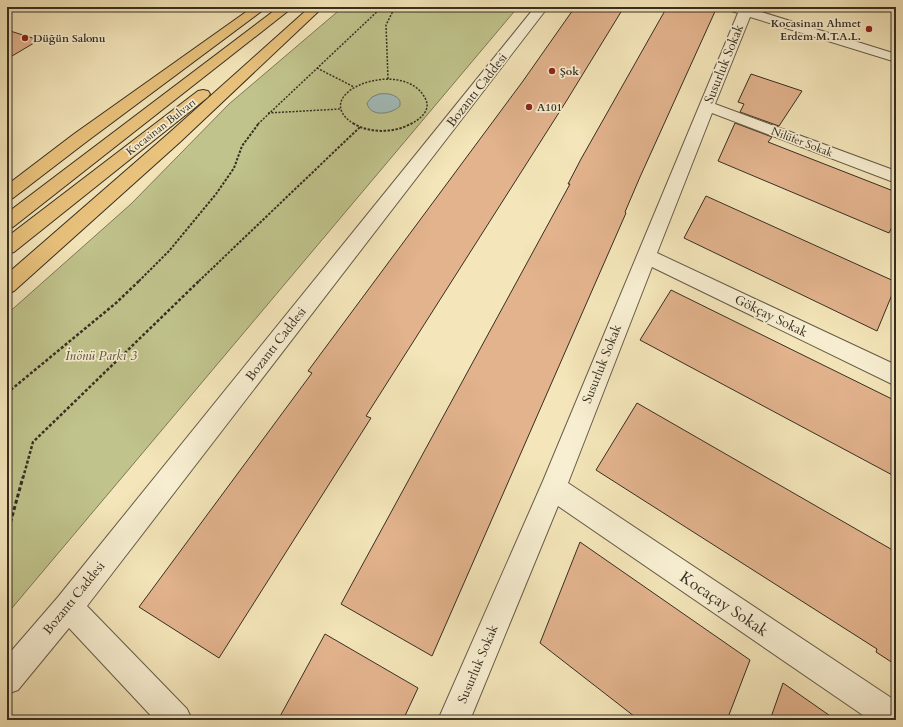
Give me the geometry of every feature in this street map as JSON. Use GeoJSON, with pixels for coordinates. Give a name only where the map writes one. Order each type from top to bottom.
{"type":"FeatureCollection","features":[{"type":"Feature","properties":{"kind":"highway"},"geometry":{"type":"LineString","coordinates":[[7,194],[80,138],[261,7]]}},
{"type":"Feature","properties":{"kind":"highway"},"geometry":{"type":"LineString","coordinates":[[80,138],[283,7]]}},
{"type":"Feature","properties":{"kind":"highway","name":"Kocasinan Bulvarı"},"geometry":{"type":"LineString","coordinates":[[7,222],[287,7]]}},
{"type":"Feature","properties":{"kind":"highway"},"geometry":{"type":"LineString","coordinates":[[7,286],[174,138],[316,7]]}},
{"type":"Feature","properties":{"kind":"highway","name":"Kocasinan Bulvarı"},"geometry":{"type":"LineString","coordinates":[[7,246],[316,7]]}},
{"type":"Feature","properties":{"kind":"street","name":"Bozantı Caddesi"},"geometry":{"type":"LineString","coordinates":[[7,679],[68,607],[542,7]]}},
{"type":"Feature","properties":{"kind":"street"},"geometry":{"type":"LineString","coordinates":[[741,8],[896,58]]}},
{"type":"Feature","properties":{"kind":"street","name":"Susurluk Sokak"},"geometry":{"type":"LineString","coordinates":[[454,720],[552,488],[707,106],[741,8]]}},
{"type":"Feature","properties":{"kind":"street","name":"Nilüfer Sokak"},"geometry":{"type":"LineString","coordinates":[[707,106],[896,177]]}},
{"type":"Feature","properties":{"kind":"street","name":"Gökçay Sokak"},"geometry":{"type":"LineString","coordinates":[[646,256],[896,376]]}},
{"type":"Feature","properties":{"kind":"street","name":"Kocaçay Sokak"},"geometry":{"type":"LineString","coordinates":[[552,488],[896,720]]}},
{"type":"Feature","properties":{"kind":"street"},"geometry":{"type":"LineString","coordinates":[[68,607],[176,720]]}},
{"type":"Feature","properties":{"kind":"path"},"geometry":{"type":"LineString","coordinates":[[7,393],[116,303],[169,251],[216,194],[234,168],[242,146],[268,113],[382,7]]}},
{"type":"Feature","properties":{"kind":"path"},"geometry":{"type":"LineString","coordinates":[[388,79],[386,25],[395,7]]}},
{"type":"Feature","properties":{"kind":"path"},"geometry":{"type":"LineString","coordinates":[[317,68],[354,86]]}},
{"type":"Feature","properties":{"kind":"path"},"geometry":{"type":"LineString","coordinates":[[388,79],[410,83],[422,90],[427,98],[426,110],[413,123],[398,128],[378,130],[360,127],[345,118],[340,109],[340,103],[343,97],[354,86],[372,80],[388,79]]}},
{"type":"Feature","properties":{"kind":"path"},"geometry":{"type":"LineString","coordinates":[[268,113],[340,109]]}},
{"type":"Feature","properties":{"kind":"path"},"geometry":{"type":"LineString","coordinates":[[7,535],[33,442],[222,258],[360,127]]}},
{"type":"Feature","properties":{"kind":"green space","name":"İnönü Parkı 3"},"geometry":{"type":"Polygon","coordinates":[[[343,7],[518,7],[7,614],[7,314],[131,204],[229,104],[343,7]]]}},
{"type":"Feature","properties":{"kind":"water"},"geometry":{"type":"Polygon","coordinates":[[[379,94],[394,95],[400,101],[400,106],[387,113],[377,113],[372,111],[367,103],[372,97],[379,94]]]}},
{"type":"Feature","properties":{"kind":"building"},"geometry":{"type":"Polygon","coordinates":[[[575,7],[624,7],[567,100],[366,416],[371,418],[219,658],[139,607],[312,373],[308,371],[523,81],[575,7]]]}},
{"type":"Feature","properties":{"kind":"building"},"geometry":{"type":"Polygon","coordinates":[[[667,7],[717,7],[640,177],[625,212],[626,213],[432,656],[341,604],[570,184],[568,184],[581,159],[667,7]]]}},
{"type":"Feature","properties":{"kind":"building"},"geometry":{"type":"Polygon","coordinates":[[[7,30],[39,40],[7,59],[7,30]]]}},
{"type":"Feature","properties":{"kind":"building"},"geometry":{"type":"Polygon","coordinates":[[[751,74],[802,91],[779,126],[740,112],[744,104],[738,102],[751,74]]]}},
{"type":"Feature","properties":{"kind":"building"},"geometry":{"type":"Polygon","coordinates":[[[735,123],[772,137],[768,142],[896,192],[896,219],[889,233],[718,161],[735,123]]]}},
{"type":"Feature","properties":{"kind":"building"},"geometry":{"type":"Polygon","coordinates":[[[706,196],[896,282],[877,331],[684,238],[706,196]]]}},
{"type":"Feature","properties":{"kind":"building"},"geometry":{"type":"Polygon","coordinates":[[[671,290],[896,401],[896,477],[640,340],[671,290]]]}},
{"type":"Feature","properties":{"kind":"building"},"geometry":{"type":"Polygon","coordinates":[[[637,403],[896,552],[896,665],[876,652],[877,649],[596,470],[637,403]]]}},
{"type":"Feature","properties":{"kind":"building"},"geometry":{"type":"Polygon","coordinates":[[[580,542],[750,660],[727,720],[639,720],[540,643],[580,542]]]}},
{"type":"Feature","properties":{"kind":"building"},"geometry":{"type":"Polygon","coordinates":[[[325,634],[418,688],[403,720],[278,720],[325,634]]]}},
{"type":"Feature","properties":{"kind":"building"},"geometry":{"type":"Polygon","coordinates":[[[783,683],[836,720],[770,720],[783,683]]]}},
{"type":"Feature","properties":{"kind":"place","name":"Kocasinan Ahmet Erdem M.T.A.L."},"geometry":{"type":"Point","coordinates":[869,29]}},
{"type":"Feature","properties":{"kind":"place","name":"Düğün Salonu"},"geometry":{"type":"Point","coordinates":[25,38]}},
{"type":"Feature","properties":{"kind":"place","name":"Şok"},"geometry":{"type":"Point","coordinates":[552,71]}},
{"type":"Feature","properties":{"kind":"place","name":"A101"},"geometry":{"type":"Point","coordinates":[529,107]}}]}
